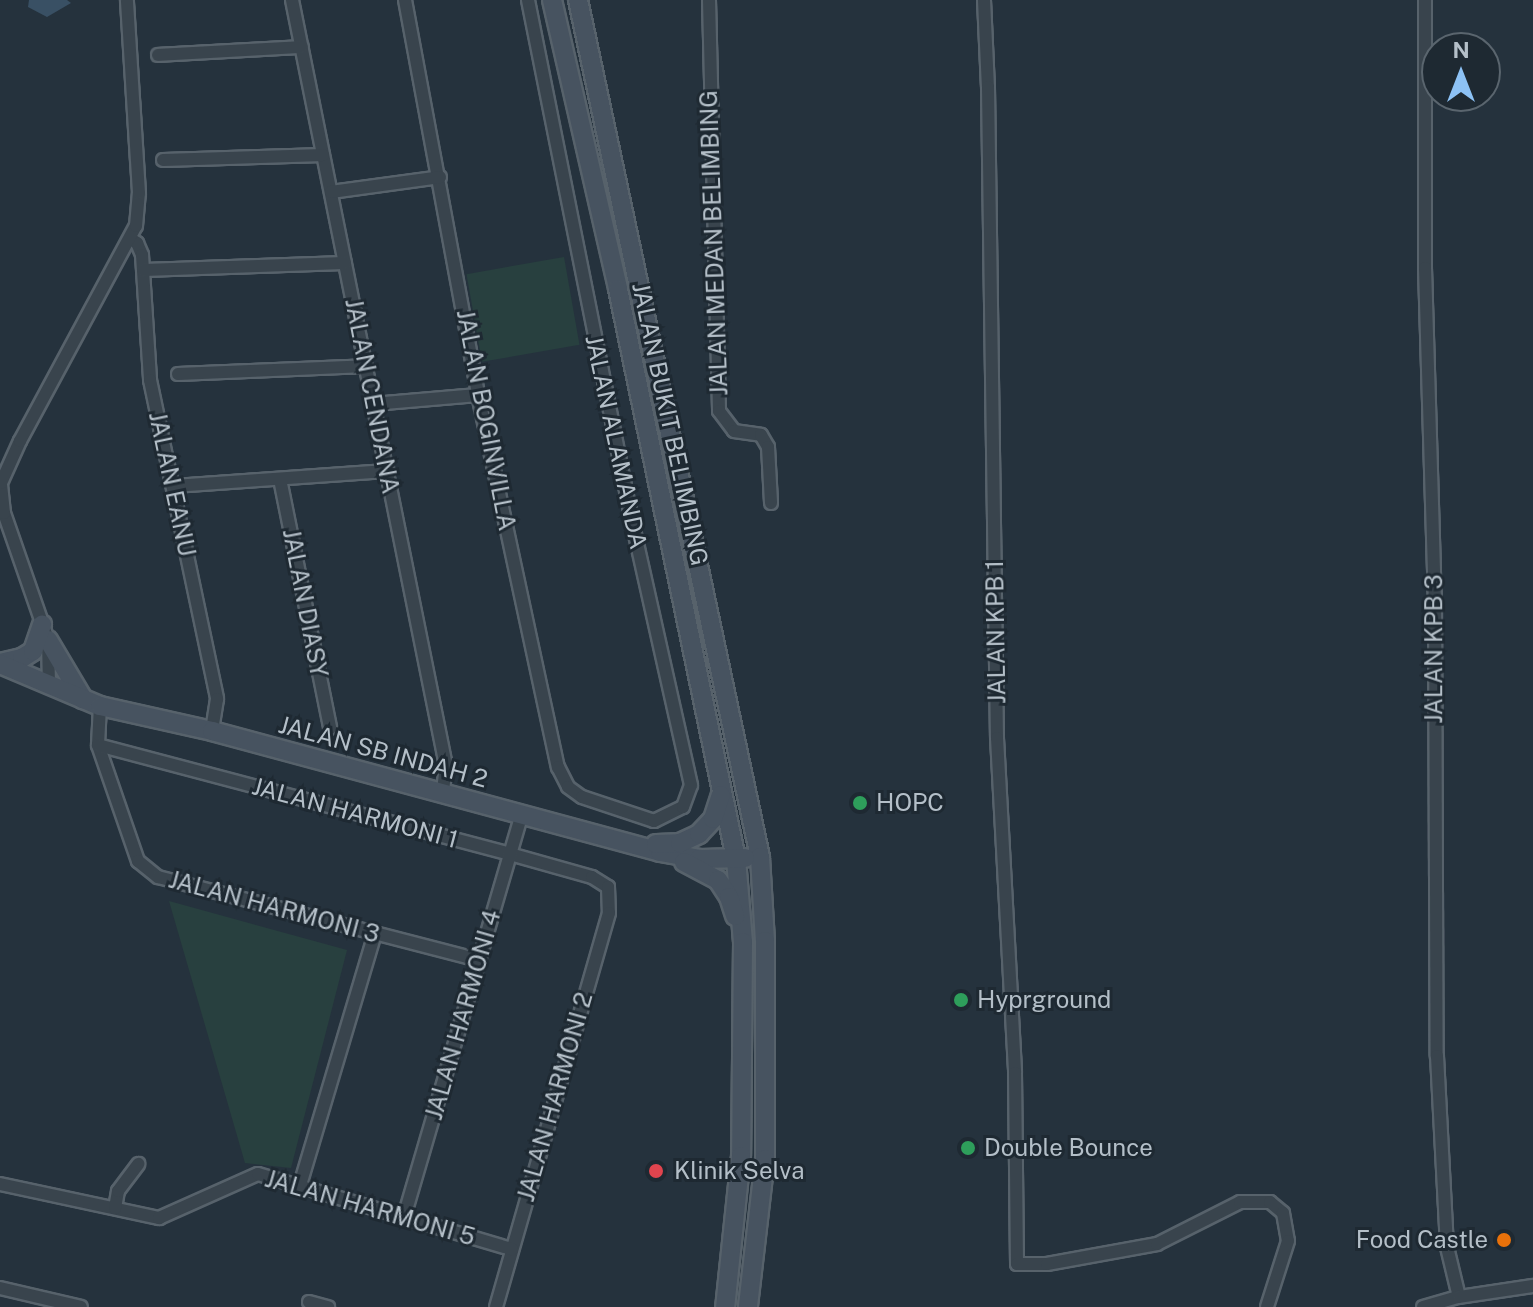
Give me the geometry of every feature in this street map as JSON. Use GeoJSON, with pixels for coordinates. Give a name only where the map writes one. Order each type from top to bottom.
{"type":"FeatureCollection","features":[{"type":"Feature","properties":{"kind":"main road","name":"JALAN BUKIT BELIMBING"},"geometry":{"type":"LineString","coordinates":[[552,0],[618,289],[736,859],[743,942]]}},
{"type":"Feature","properties":{"kind":"main road","name":"JALAN BUKIT BELIMBING"},"geometry":{"type":"LineString","coordinates":[[578,0],[760,857],[765,941],[765,1159],[748,1307]]}},
{"type":"Feature","properties":{"kind":"main road"},"geometry":{"type":"LineString","coordinates":[[0,663],[22,658],[33,651],[45,632],[92,703]]}},
{"type":"Feature","properties":{"kind":"main road","name":"JALAN SB INDAH 2"},"geometry":{"type":"LineString","coordinates":[[0,663],[92,703],[443,792],[633,846],[699,859],[760,857]]}},
{"type":"Feature","properties":{"kind":"main road"},"geometry":{"type":"LineString","coordinates":[[633,846],[680,843],[699,834],[713,819],[722,793]]}},
{"type":"Feature","properties":{"kind":"main road"},"geometry":{"type":"LineString","coordinates":[[660,852],[702,869],[718,880],[729,897],[743,942],[741,1156],[725,1307]]}},
{"type":"Feature","properties":{"kind":"street"},"geometry":{"type":"LineString","coordinates":[[49,686],[45,632],[4,513],[1,483],[20,441],[130,238],[139,212],[127,0]]}},
{"type":"Feature","properties":{"kind":"street","name":"JALAN CENDANA"},"geometry":{"type":"LineString","coordinates":[[292,0],[446,766],[443,792]]}},
{"type":"Feature","properties":{"kind":"street","name":"JALAN BOGINVILLA"},"geometry":{"type":"LineString","coordinates":[[405,0],[478,395],[558,767],[568,787],[582,797],[613,810]]}},
{"type":"Feature","properties":{"kind":"street","name":"JALAN ALAMANDA"},"geometry":{"type":"LineString","coordinates":[[528,0],[630,511],[691,785],[691,795],[683,807],[654,821],[613,810]]}},
{"type":"Feature","properties":{"kind":"street","name":"JALAN MEDAN BELIMBING"},"geometry":{"type":"LineString","coordinates":[[709,0],[719,411],[734,431],[761,435],[768,447],[771,503]]}},
{"type":"Feature","properties":{"kind":"street","name":"JALAN KPB 1"},"geometry":{"type":"LineString","coordinates":[[984,0],[997,738],[1015,1073],[1017,1264],[1047,1264],[1157,1244],[1240,1202],[1270,1202],[1283,1213],[1288,1241],[1267,1307]]}},
{"type":"Feature","properties":{"kind":"street","name":"JALAN KPB 3"},"geometry":{"type":"LineString","coordinates":[[1425,0],[1425,268],[1435,596],[1437,1068],[1447,1247],[1459,1297]]}},
{"type":"Feature","properties":{"kind":"street"},"geometry":{"type":"LineString","coordinates":[[158,55],[302,47]]}},
{"type":"Feature","properties":{"kind":"street"},"geometry":{"type":"LineString","coordinates":[[163,160],[323,155]]}},
{"type":"Feature","properties":{"kind":"street"},"geometry":{"type":"LineString","coordinates":[[331,192],[440,177]]}},
{"type":"Feature","properties":{"kind":"street","name":"JALAN EANU"},"geometry":{"type":"LineString","coordinates":[[130,238],[137,243],[143,270],[150,380],[217,699],[212,731]]}},
{"type":"Feature","properties":{"kind":"street"},"geometry":{"type":"LineString","coordinates":[[143,270],[345,263]]}},
{"type":"Feature","properties":{"kind":"street"},"geometry":{"type":"LineString","coordinates":[[178,374],[366,366]]}},
{"type":"Feature","properties":{"kind":"street"},"geometry":{"type":"LineString","coordinates":[[373,404],[478,395]]}},
{"type":"Feature","properties":{"kind":"street"},"geometry":{"type":"LineString","coordinates":[[173,486],[387,471]]}},
{"type":"Feature","properties":{"kind":"street","name":"JALAN DIASY"},"geometry":{"type":"LineString","coordinates":[[280,479],[330,728]]}},
{"type":"Feature","properties":{"kind":"street","name":"JALAN HARMONI 3"},"geometry":{"type":"LineString","coordinates":[[92,703],[98,745],[138,861],[158,877],[479,960]]}},
{"type":"Feature","properties":{"kind":"street","name":"JALAN HARMONI 1"},"geometry":{"type":"LineString","coordinates":[[98,745],[510,854],[592,877],[608,887]]}},
{"type":"Feature","properties":{"kind":"street"},"geometry":{"type":"LineString","coordinates":[[606,838],[613,810]]}},
{"type":"Feature","properties":{"kind":"street","name":"JALAN HARMONI 4"},"geometry":{"type":"LineString","coordinates":[[404,1217],[522,814]]}},
{"type":"Feature","properties":{"kind":"street","name":"JALAN HARMONI 2"},"geometry":{"type":"LineString","coordinates":[[496,1307],[609,913],[608,887]]}},
{"type":"Feature","properties":{"kind":"street"},"geometry":{"type":"LineString","coordinates":[[300,1185],[375,933]]}},
{"type":"Feature","properties":{"kind":"street"},"geometry":{"type":"LineString","coordinates":[[115,1208],[118,1191],[138,1164]]}},
{"type":"Feature","properties":{"kind":"street","name":"JALAN HARMONI 5"},"geometry":{"type":"LineString","coordinates":[[0,1184],[159,1218],[258,1174],[512,1249]]}},
{"type":"Feature","properties":{"kind":"street"},"geometry":{"type":"LineString","coordinates":[[1423,1307],[1459,1297],[1533,1286]]}},
{"type":"Feature","properties":{"kind":"street"},"geometry":{"type":"LineString","coordinates":[[0,1288],[81,1307]]}},
{"type":"Feature","properties":{"kind":"street"},"geometry":{"type":"LineString","coordinates":[[309,1302],[328,1307]]}},
{"type":"Feature","properties":{"kind":"green space"},"geometry":{"type":"Polygon","coordinates":[[[564,257],[579,345],[482,362],[467,274],[564,257]]]}},
{"type":"Feature","properties":{"kind":"green space"},"geometry":{"type":"Polygon","coordinates":[[[169,901],[347,950],[291,1168],[245,1163],[169,901]]]}},
{"type":"Feature","properties":{"kind":"water"},"geometry":{"type":"Polygon","coordinates":[[[29,0],[67,0],[71,3],[47,17],[28,7],[29,0]]]}},
{"type":"Feature","properties":{"kind":"place","name":"HOPC"},"geometry":{"type":"Point","coordinates":[860,803]}},
{"type":"Feature","properties":{"kind":"place","name":"Hyprground"},"geometry":{"type":"Point","coordinates":[961,1000]}},
{"type":"Feature","properties":{"kind":"place","name":"Double Bounce"},"geometry":{"type":"Point","coordinates":[968,1148]}},
{"type":"Feature","properties":{"kind":"place","name":"Klinik Selva"},"geometry":{"type":"Point","coordinates":[656,1171]}},
{"type":"Feature","properties":{"kind":"place","name":"Food Castle"},"geometry":{"type":"Point","coordinates":[1504,1240]}}]}
